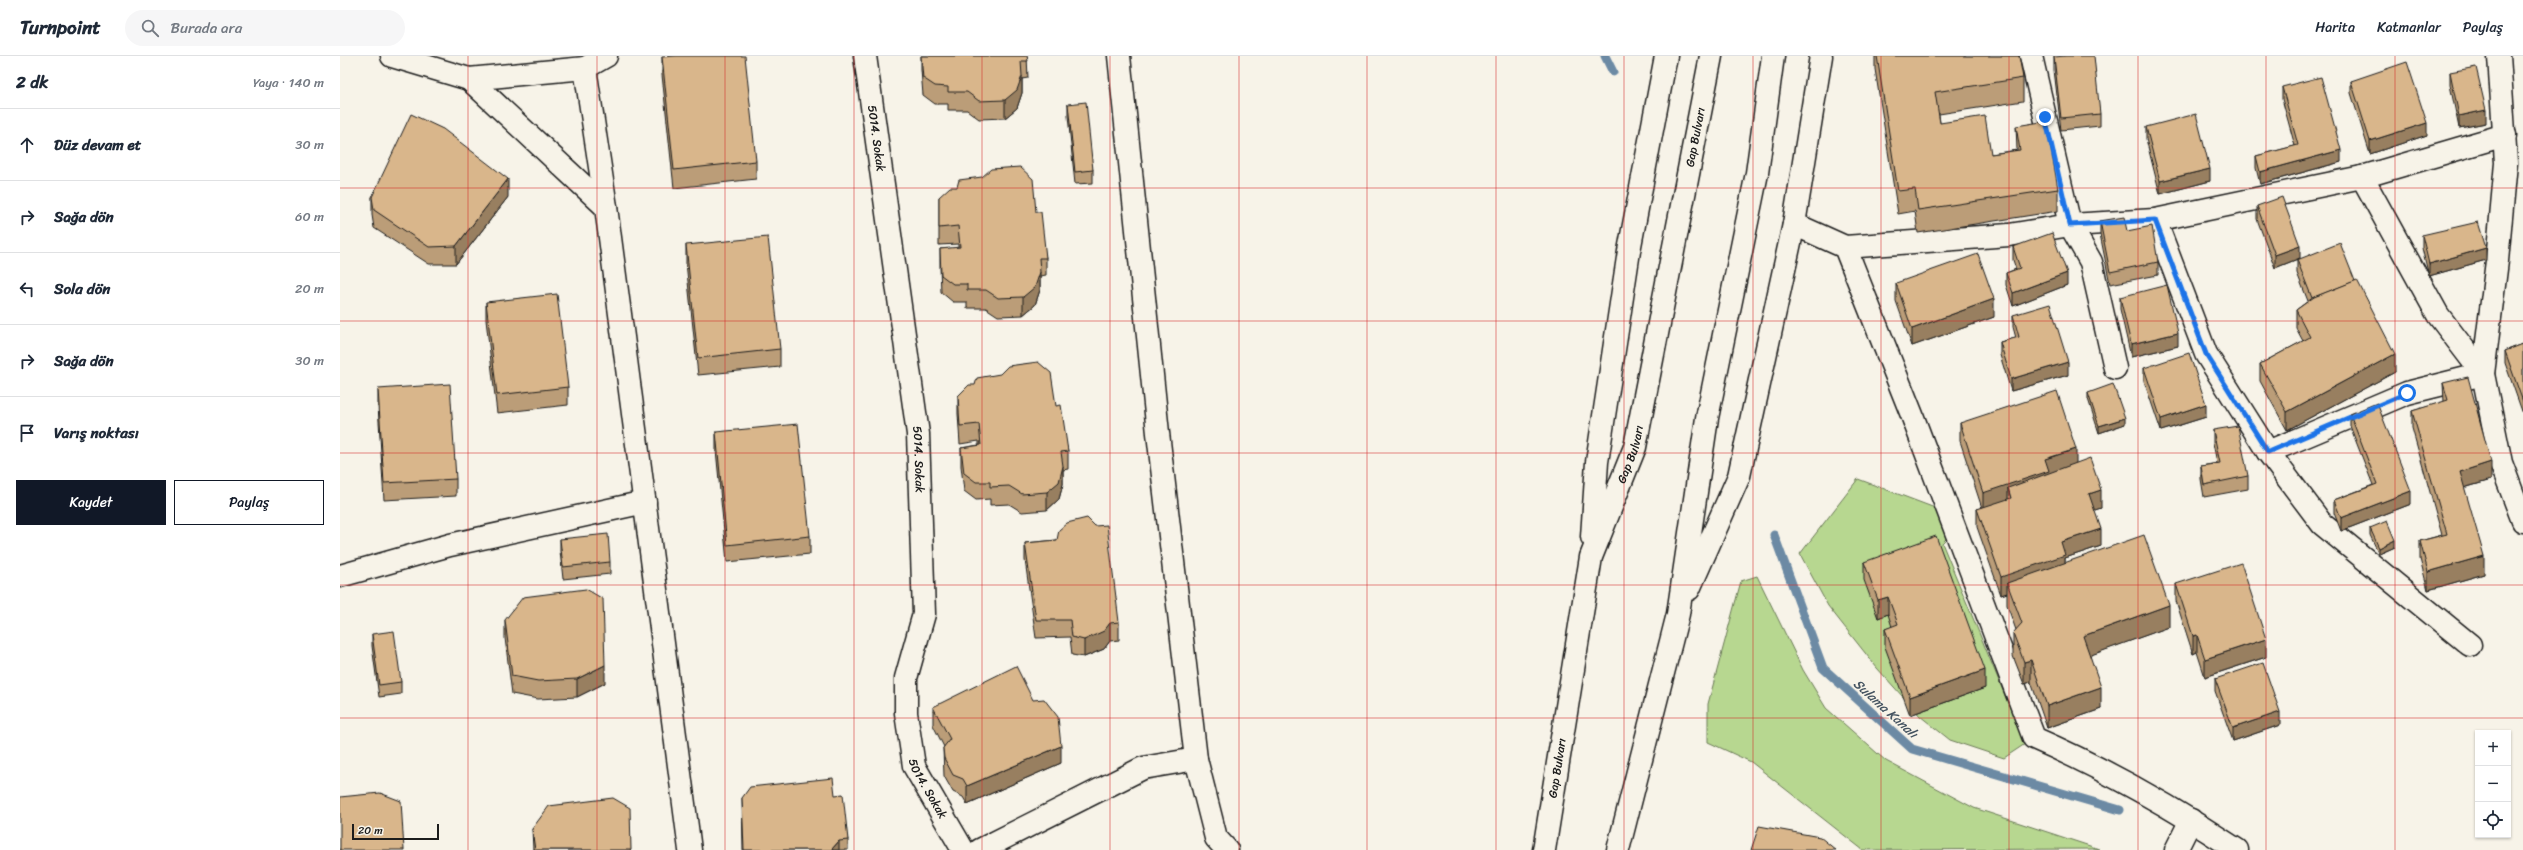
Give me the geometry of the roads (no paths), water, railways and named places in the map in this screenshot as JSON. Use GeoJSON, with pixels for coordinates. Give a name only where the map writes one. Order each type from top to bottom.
{"type":"FeatureCollection","features":[{"type":"Feature","properties":{"kind":"main road"},"geometry":{"type":"LineString","coordinates":[[392,56],[469,79],[585,68],[606,56]]}},
{"type":"Feature","properties":{"kind":"main road","name":"5014. Sokak"},"geometry":{"type":"LineString","coordinates":[[865,56],[918,434],[924,614],[906,678],[906,713],[914,766],[963,850]]}},
{"type":"Feature","properties":{"kind":"main road"},"geometry":{"type":"LineString","coordinates":[[1119,56],[1158,433],[1196,759],[1216,838],[1227,850]]}},
{"type":"Feature","properties":{"kind":"main road"},"geometry":{"type":"LineString","coordinates":[[1591,557],[1599,446],[1629,250],[1666,56]]}},
{"type":"Feature","properties":{"kind":"main road","name":"Gap Bulvarı"},"geometry":{"type":"LineString","coordinates":[[1544,850],[1591,557],[1634,447],[1711,56]]}},
{"type":"Feature","properties":{"kind":"main road"},"geometry":{"type":"LineString","coordinates":[[1618,850],[1678,614],[1707,418],[1757,173],[1773,56]]}},
{"type":"Feature","properties":{"kind":"main road"},"geometry":{"type":"LineString","coordinates":[[1678,614],[1739,476],[1794,224],[1821,56]]}},
{"type":"Feature","properties":{"kind":"main road"},"geometry":{"type":"LineString","coordinates":[[2031,56],[2070,225],[2091,262],[2115,368]]}},
{"type":"Feature","properties":{"kind":"main road"},"geometry":{"type":"LineString","coordinates":[[2499,56],[2506,162],[2498,254],[2483,374],[2501,463],[2523,521]]}},
{"type":"Feature","properties":{"kind":"main road"},"geometry":{"type":"LineString","coordinates":[[585,68],[606,207],[646,502],[690,850]]}},
{"type":"Feature","properties":{"kind":"main road"},"geometry":{"type":"LineString","coordinates":[[469,79],[606,207]]}},
{"type":"Feature","properties":{"kind":"main road"},"geometry":{"type":"LineString","coordinates":[[1794,224],[1846,247],[2009,235],[2070,225],[2155,220],[2362,177],[2505,135]]}},
{"type":"Feature","properties":{"kind":"main road"},"geometry":{"type":"LineString","coordinates":[[2362,177],[2438,315],[2483,374]]}},
{"type":"Feature","properties":{"kind":"main road"},"geometry":{"type":"LineString","coordinates":[[2155,220],[2206,354],[2268,452],[2322,524],[2470,645]]}},
{"type":"Feature","properties":{"kind":"main road"},"geometry":{"type":"LineString","coordinates":[[1846,247],[1912,415],[2034,738],[2093,764],[2191,820],[2237,850]]}},
{"type":"Feature","properties":{"kind":"main road"},"geometry":{"type":"LineString","coordinates":[[2268,452],[2407,393],[2483,374]]}},
{"type":"Feature","properties":{"kind":"main road"},"geometry":{"type":"LineString","coordinates":[[341,570],[646,502]]}},
{"type":"Feature","properties":{"kind":"main road"},"geometry":{"type":"LineString","coordinates":[[980,850],[1143,768],[1196,759]]}},
{"type":"Feature","properties":{"kind":"main road"},"geometry":{"type":"LineString","coordinates":[[2176,850],[2191,820]]}},
{"type":"Feature","properties":{"kind":"waterway","name":"Sulama Kanalı"},"geometry":{"type":"LineString","coordinates":[[1605,56],[1613,72]]}},
{"type":"Feature","properties":{"kind":"waterway","name":"Sulama Kanalı"},"geometry":{"type":"LineString","coordinates":[[1774,535],[1823,668],[1912,749],[2120,810]]}}]}
